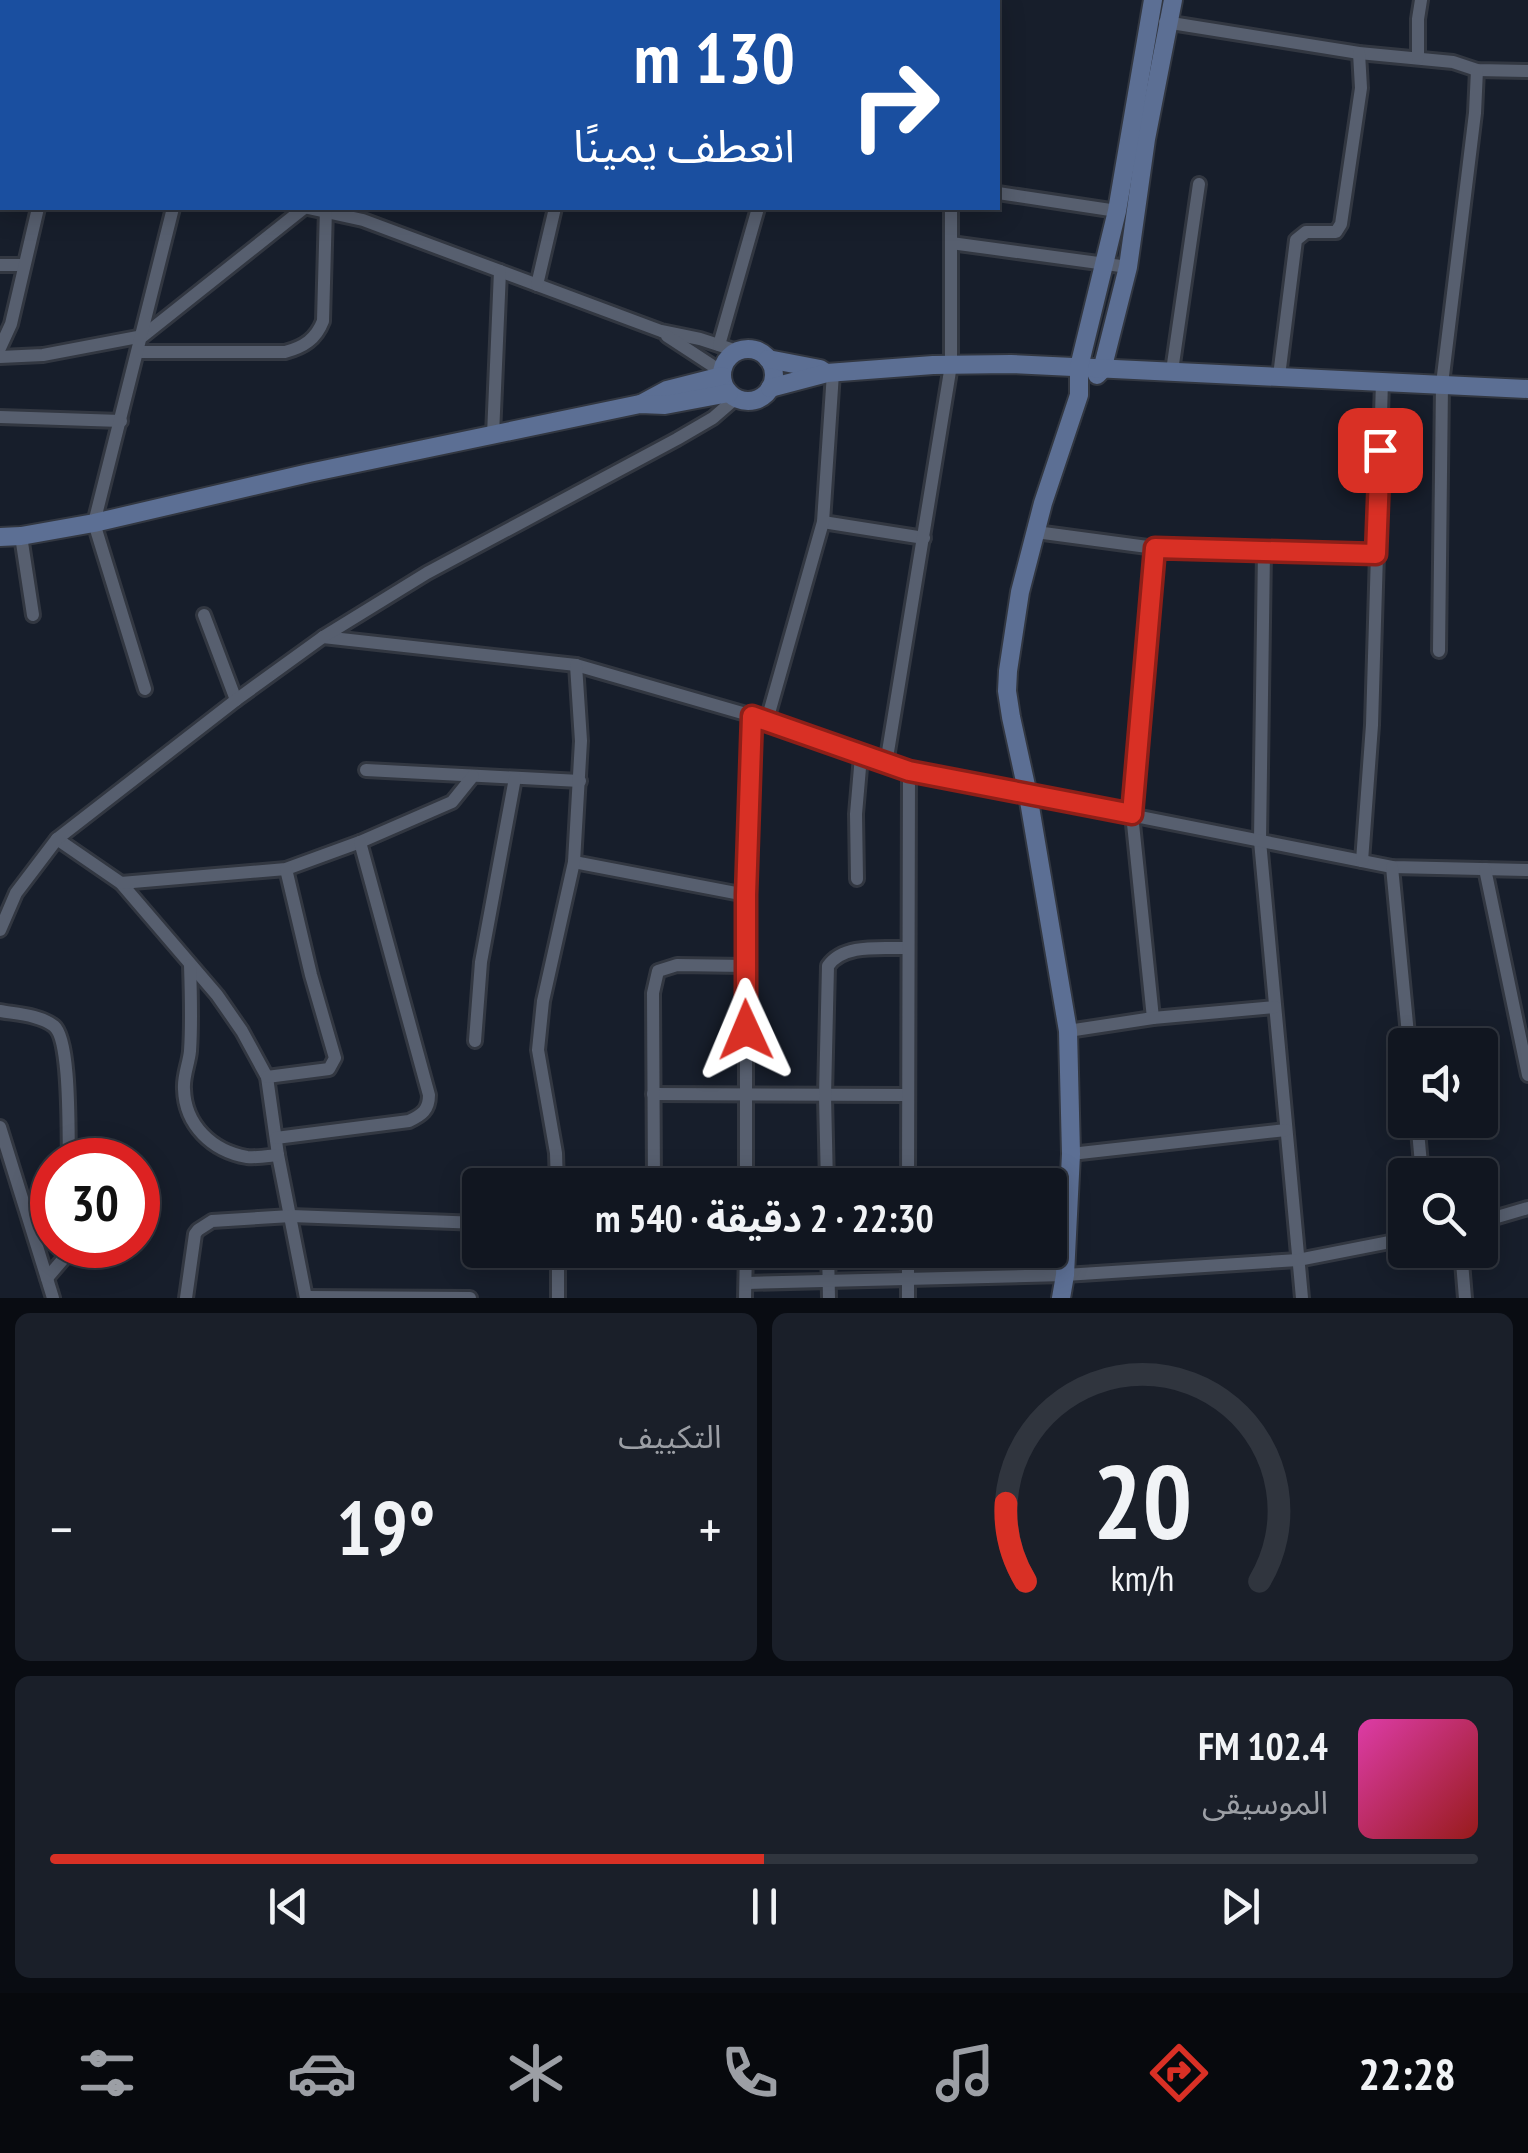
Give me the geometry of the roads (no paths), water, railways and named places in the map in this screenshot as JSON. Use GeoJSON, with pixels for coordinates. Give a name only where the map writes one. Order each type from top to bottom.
{"type":"FeatureCollection","features":[{"type":"Feature","properties":{"kind":"street"},"geometry":{"type":"LineString","coordinates":[[1079,394],[1102,370],[1128,268],[1146,139],[1173,0]]}},
{"type":"Feature","properties":{"kind":"street"},"geometry":{"type":"LineString","coordinates":[[1418,58],[1420,0]]}},
{"type":"Feature","properties":{"kind":"street"},"geometry":{"type":"LineString","coordinates":[[1061,1298],[1070,1154],[1068,1031],[1007,691],[1008,671],[1020,592],[1079,394],[1080,367],[1117,211],[1151,10],[1169,23],[1359,54],[1454,62],[1477,70],[1528,70]]}},
{"type":"Feature","properties":{"kind":"street"},"geometry":{"type":"LineString","coordinates":[[1279,376],[1296,240],[1306,232],[1336,232],[1341,224],[1361,88],[1359,54]]}},
{"type":"Feature","properties":{"kind":"street"},"geometry":{"type":"LineString","coordinates":[[1439,652],[1442,384],[1477,70]]}},
{"type":"Feature","properties":{"kind":"street"},"geometry":{"type":"LineString","coordinates":[[1172,371],[1199,184]]}},
{"type":"Feature","properties":{"kind":"street"},"geometry":{"type":"LineString","coordinates":[[1000,193],[1117,211]]}},
{"type":"Feature","properties":{"kind":"street"},"geometry":{"type":"LineString","coordinates":[[0,348],[11,324],[38,210]]}},
{"type":"Feature","properties":{"kind":"street"},"geometry":{"type":"LineString","coordinates":[[145,689],[94,523],[173,210]]}},
{"type":"Feature","properties":{"kind":"street"},"geometry":{"type":"LineString","coordinates":[[0,357],[44,355],[143,336],[303,210]]}},
{"type":"Feature","properties":{"kind":"street"},"geometry":{"type":"LineString","coordinates":[[139,352],[286,352],[311,340],[323,321],[325,210],[362,220],[660,331],[728,348],[754,350],[768,359],[830,373]]}},
{"type":"Feature","properties":{"kind":"street"},"geometry":{"type":"LineString","coordinates":[[537,285],[554,210]]}},
{"type":"Feature","properties":{"kind":"street"},"geometry":{"type":"LineString","coordinates":[[0,930],[16,893],[57,839],[322,637],[428,574],[712,418],[727,384],[728,348],[758,210]]}},
{"type":"Feature","properties":{"kind":"street"},"geometry":{"type":"LineString","coordinates":[[886,764],[951,365],[952,210]]}},
{"type":"Feature","properties":{"kind":"street"},"geometry":{"type":"LineString","coordinates":[[951,243],[1128,268]]}},
{"type":"Feature","properties":{"kind":"street"},"geometry":{"type":"LineString","coordinates":[[0,264],[24,265]]}},
{"type":"Feature","properties":{"kind":"street"},"geometry":{"type":"LineString","coordinates":[[493,435],[500,272]]}},
{"type":"Feature","properties":{"kind":"street"},"geometry":{"type":"LineString","coordinates":[[660,331],[753,400],[770,388],[773,371],[768,359]]}},
{"type":"Feature","properties":{"kind":"street"},"geometry":{"type":"LineString","coordinates":[[770,388],[830,373],[1024,364],[1528,389]]}},
{"type":"Feature","properties":{"kind":"street"},"geometry":{"type":"LineString","coordinates":[[767,720],[822,522],[830,373]]}},
{"type":"Feature","properties":{"kind":"street"},"geometry":{"type":"LineString","coordinates":[[1362,861],[1372,725],[1382,381]]}},
{"type":"Feature","properties":{"kind":"street"},"geometry":{"type":"LineString","coordinates":[[0,537],[94,523],[640,404],[664,405],[727,384]]}},
{"type":"Feature","properties":{"kind":"street"},"geometry":{"type":"LineString","coordinates":[[0,417],[121,421]]}},
{"type":"Feature","properties":{"kind":"street"},"geometry":{"type":"LineString","coordinates":[[822,522],[924,538]]}},
{"type":"Feature","properties":{"kind":"street"},"geometry":{"type":"LineString","coordinates":[[1036,532],[1155,548],[1376,554]]}},
{"type":"Feature","properties":{"kind":"street"},"geometry":{"type":"LineString","coordinates":[[21,536],[33,615]]}},
{"type":"Feature","properties":{"kind":"street"},"geometry":{"type":"LineString","coordinates":[[1153,1018],[1132,814],[1155,548]]}},
{"type":"Feature","properties":{"kind":"street"},"geometry":{"type":"LineString","coordinates":[[1264,550],[1260,841],[1302,1298]]}},
{"type":"Feature","properties":{"kind":"street"},"geometry":{"type":"LineString","coordinates":[[204,616],[236,700]]}},
{"type":"Feature","properties":{"kind":"street"},"geometry":{"type":"LineString","coordinates":[[322,637],[576,665],[767,720],[909,771],[1392,867],[1528,870]]}},
{"type":"Feature","properties":{"kind":"street"},"geometry":{"type":"LineString","coordinates":[[557,1168],[538,1050],[543,1001],[574,862],[581,740],[576,665]]}},
{"type":"Feature","properties":{"kind":"street"},"geometry":{"type":"LineString","coordinates":[[746,1168],[746,895],[752,716]]}},
{"type":"Feature","properties":{"kind":"street"},"geometry":{"type":"LineString","coordinates":[[857,879],[856,814],[861,756]]}},
{"type":"Feature","properties":{"kind":"street"},"geometry":{"type":"LineString","coordinates":[[366,770],[580,781]]}},
{"type":"Feature","properties":{"kind":"street"},"geometry":{"type":"LineString","coordinates":[[908,1168],[909,771]]}},
{"type":"Feature","properties":{"kind":"street"},"geometry":{"type":"LineString","coordinates":[[120,883],[286,869],[452,802],[473,776]]}},
{"type":"Feature","properties":{"kind":"street"},"geometry":{"type":"LineString","coordinates":[[475,1040],[482,962],[515,778]]}},
{"type":"Feature","properties":{"kind":"street"},"geometry":{"type":"LineString","coordinates":[[57,839],[120,883],[217,995],[242,1031],[267,1077],[306,1297],[470,1298]]}},
{"type":"Feature","properties":{"kind":"street"},"geometry":{"type":"LineString","coordinates":[[276,1138],[409,1121],[428,1106],[429,1095],[360,842]]}},
{"type":"Feature","properties":{"kind":"street"},"geometry":{"type":"LineString","coordinates":[[574,862],[746,895]]}},
{"type":"Feature","properties":{"kind":"street"},"geometry":{"type":"LineString","coordinates":[[1392,867],[1408,1028]]}},
{"type":"Feature","properties":{"kind":"street"},"geometry":{"type":"LineString","coordinates":[[267,1077],[330,1069],[335,1058],[286,869]]}},
{"type":"Feature","properties":{"kind":"street"},"geometry":{"type":"LineString","coordinates":[[1486,869],[1528,1075]]}},
{"type":"Feature","properties":{"kind":"street"},"geometry":{"type":"LineString","coordinates":[[827,1168],[830,960],[849,950],[908,948]]}},
{"type":"Feature","properties":{"kind":"street"},"geometry":{"type":"LineString","coordinates":[[190,964],[190,1055],[183,1086],[187,1111],[198,1132],[221,1148],[249,1157],[278,1156]]}},
{"type":"Feature","properties":{"kind":"street"},"geometry":{"type":"LineString","coordinates":[[654,1168],[653,993],[658,971],[676,965],[746,966]]}},
{"type":"Feature","properties":{"kind":"street"},"geometry":{"type":"LineString","coordinates":[[1068,1031],[1153,1018],[1274,1007]]}},
{"type":"Feature","properties":{"kind":"street"},"geometry":{"type":"LineString","coordinates":[[0,1011],[32,1017],[58,1029],[65,1052],[68,1138]]}},
{"type":"Feature","properties":{"kind":"street"},"geometry":{"type":"LineString","coordinates":[[653,1094],[908,1094]]}},
{"type":"Feature","properties":{"kind":"street"},"geometry":{"type":"LineString","coordinates":[[0,1128],[54,1298]]}},
{"type":"Feature","properties":{"kind":"street"},"geometry":{"type":"LineString","coordinates":[[1070,1154],[1286,1130]]}},
{"type":"Feature","properties":{"kind":"street"},"geometry":{"type":"LineString","coordinates":[[1498,1217],[1528,1208]]}},
{"type":"Feature","properties":{"kind":"street"},"geometry":{"type":"LineString","coordinates":[[186,1298],[193,1243],[198,1230],[212,1221],[291,1216],[462,1222]]}},
{"type":"Feature","properties":{"kind":"street"},"geometry":{"type":"LineString","coordinates":[[746,1291],[829,1282],[1064,1275],[1298,1260],[1388,1241]]}},
{"type":"Feature","properties":{"kind":"street"},"geometry":{"type":"LineString","coordinates":[[47,1278],[55,1268]]}},
{"type":"Feature","properties":{"kind":"street"},"geometry":{"type":"LineString","coordinates":[[558,1268],[558,1298]]}},
{"type":"Feature","properties":{"kind":"street"},"geometry":{"type":"LineString","coordinates":[[829,1268],[829,1298]]}},
{"type":"Feature","properties":{"kind":"street"},"geometry":{"type":"LineString","coordinates":[[908,1268],[908,1298]]}},
{"type":"Feature","properties":{"kind":"street"},"geometry":{"type":"LineString","coordinates":[[1462,1268],[1465,1298]]}}]}
